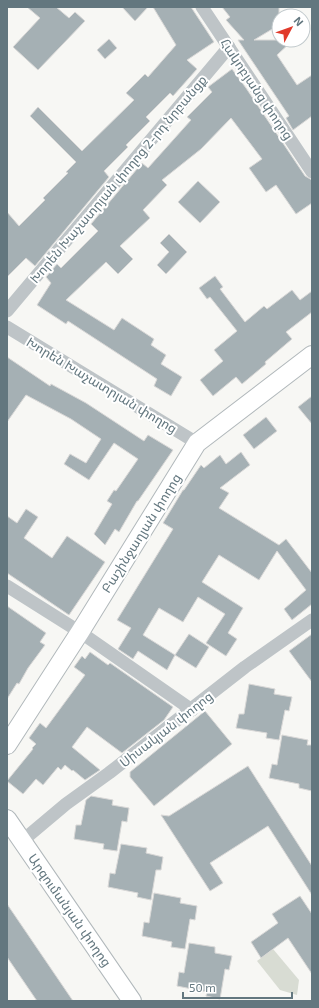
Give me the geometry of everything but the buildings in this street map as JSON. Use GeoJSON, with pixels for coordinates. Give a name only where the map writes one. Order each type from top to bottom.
{"type":"FeatureCollection","features":[{"type":"Feature","properties":{"kind":"main road","name":"Բաշինջաղյան փողոց"},"geometry":{"type":"LineString","coordinates":[[7,745],[80,632],[197,443],[312,355]]}},
{"type":"Feature","properties":{"kind":"main road","name":"Արզումանյան փողոց"},"geometry":{"type":"LineString","coordinates":[[7,819],[132,1001]]}},
{"type":"Feature","properties":{"kind":"street","name":"Հակոբյանց փողոց"},"geometry":{"type":"LineString","coordinates":[[202,7],[312,172]]}},
{"type":"Feature","properties":{"kind":"street","name":"Խորեն Խաչատրյան փողոց 2-րդ նրբանցք"},"geometry":{"type":"LineString","coordinates":[[7,311],[229,47]]}},
{"type":"Feature","properties":{"kind":"street","name":"Խորեն Խաչատրյան փողոց"},"geometry":{"type":"LineString","coordinates":[[7,327],[197,443]]}},
{"type":"Feature","properties":{"kind":"street"},"geometry":{"type":"LineString","coordinates":[[7,586],[80,632],[192,710]]}},
{"type":"Feature","properties":{"kind":"street","name":"Սիսակյան փողոց"},"geometry":{"type":"LineString","coordinates":[[22,841],[66,804],[89,789],[192,710],[245,667],[312,620]]}},
{"type":"Feature","properties":{"kind":"shaded area"},"geometry":{"type":"Polygon","coordinates":[[[273,949],[299,980],[297,995],[280,990],[257,961],[273,949]]]}}]}
